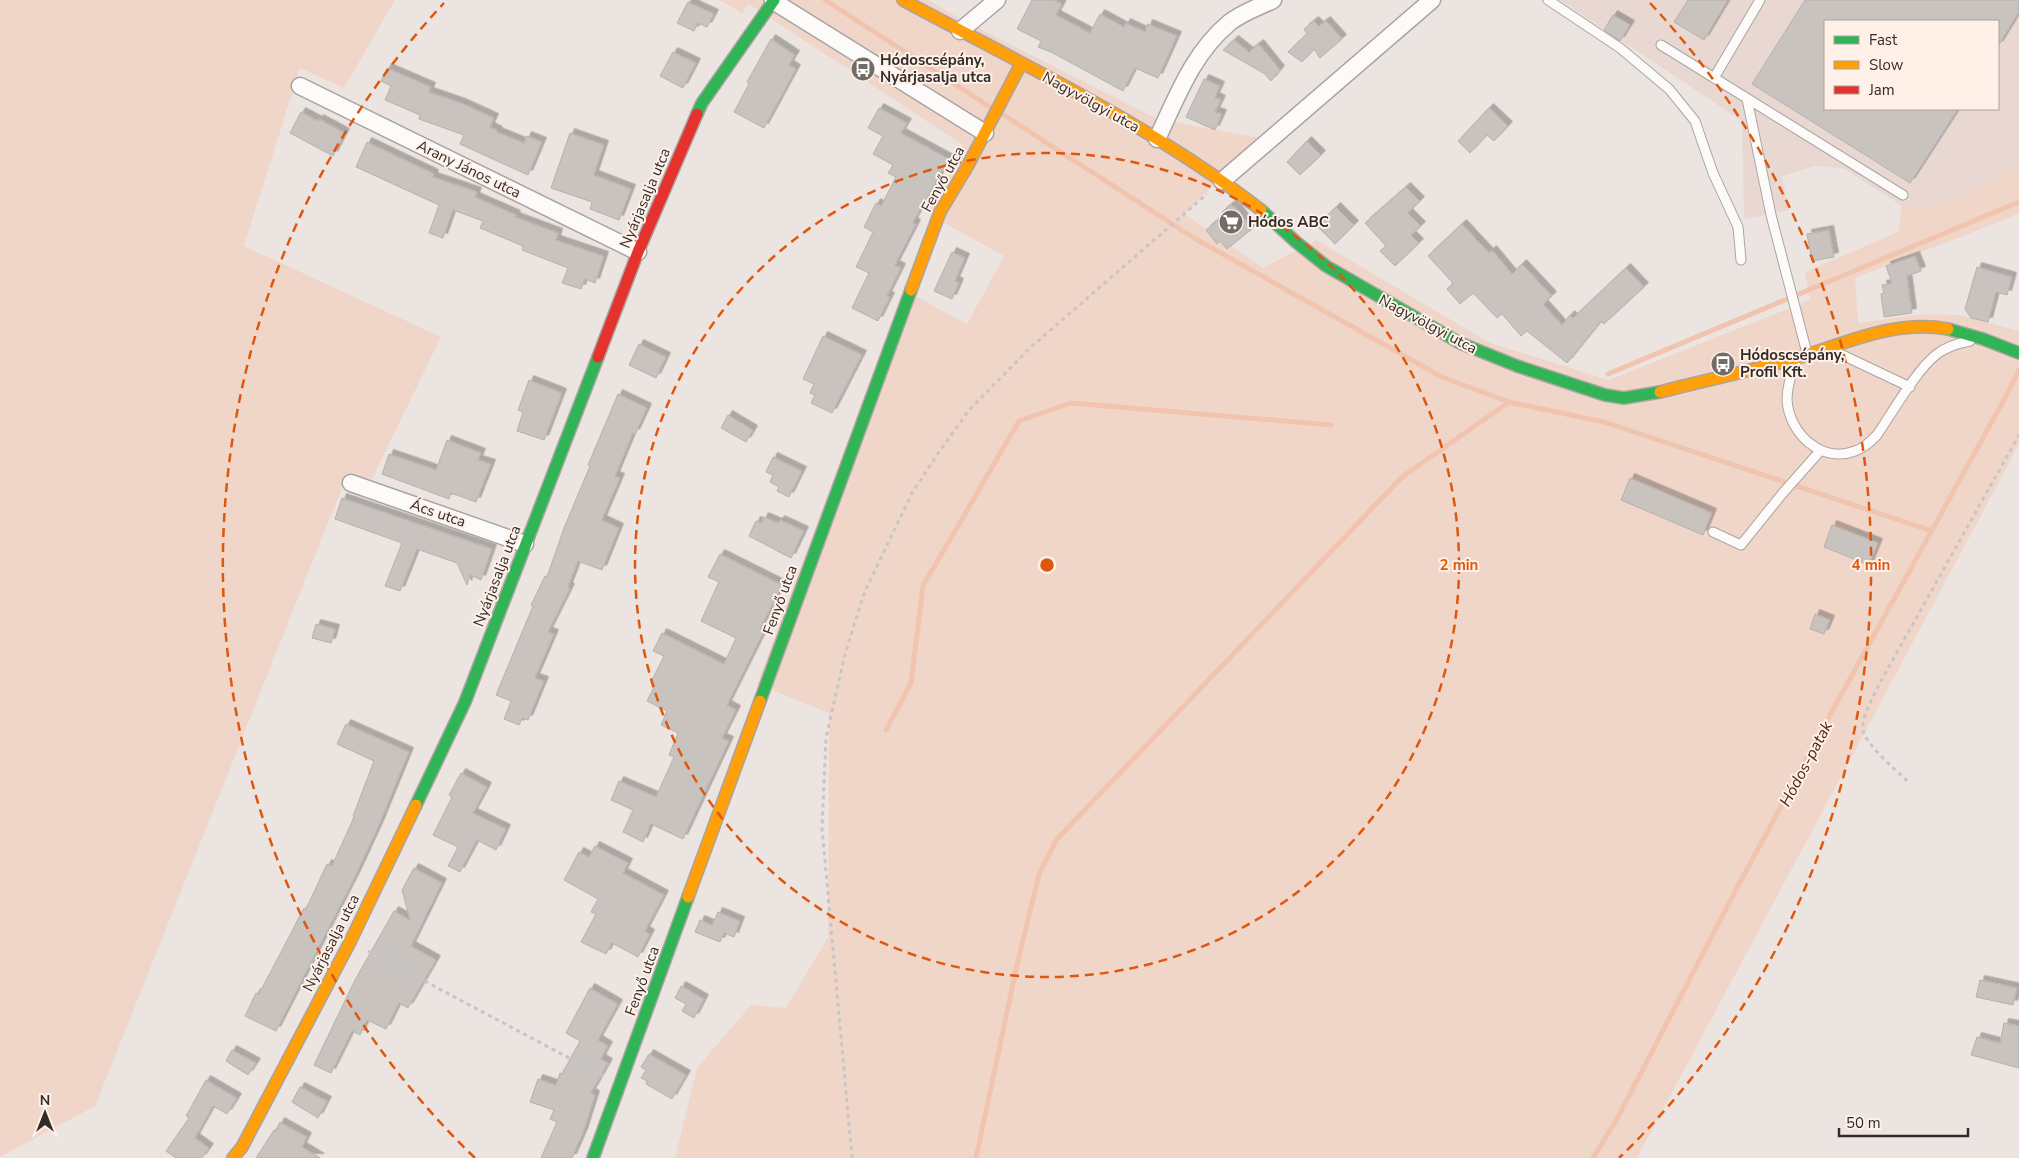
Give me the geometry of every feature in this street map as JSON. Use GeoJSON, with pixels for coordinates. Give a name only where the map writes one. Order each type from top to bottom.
{"type":"FeatureCollection","features":[{"type":"Feature","properties":{"kind":"street"},"geometry":{"type":"LineString","coordinates":[[773,0],[985,133]]}},
{"type":"Feature","properties":{"kind":"street","name":"Nyárjasalja utca"},"geometry":{"type":"LineString","coordinates":[[233,1158],[242,1147],[350,942],[465,702],[638,252],[702,103],[773,0]]}},
{"type":"Feature","properties":{"kind":"street","name":"Nagyvölgyi utca"},"geometry":{"type":"LineString","coordinates":[[903,0],[1107,108],[1222,181],[1260,209],[1326,266],[1460,343],[1517,366],[1605,395],[1624,398],[1644,396],[1869,336],[1920,326],[1947,329],[1984,339],[2017,352]]}},
{"type":"Feature","properties":{"kind":"street"},"geometry":{"type":"LineString","coordinates":[[960,31],[997,0]]}},
{"type":"Feature","properties":{"kind":"street"},"geometry":{"type":"LineString","coordinates":[[1157,139],[1189,71],[1202,52],[1231,22],[1273,0]]}},
{"type":"Feature","properties":{"kind":"street"},"geometry":{"type":"LineString","coordinates":[[1222,181],[1432,0]]}},
{"type":"Feature","properties":{"kind":"street","name":"Fenyő utca"},"geometry":{"type":"LineString","coordinates":[[593,1158],[668,956],[817,541],[940,212],[994,118],[1021,64]]}},
{"type":"Feature","properties":{"kind":"street","name":"Arany János utca"},"geometry":{"type":"LineString","coordinates":[[300,86],[638,252]]}},
{"type":"Feature","properties":{"kind":"street","name":"Ács utca"},"geometry":{"type":"LineString","coordinates":[[351,483],[525,544]]}},
{"type":"Feature","properties":{"kind":"lane"},"geometry":{"type":"LineString","coordinates":[[1548,0],[1620,48],[1669,89],[1695,121],[1713,173],[1738,227],[1741,260]]}},
{"type":"Feature","properties":{"kind":"lane"},"geometry":{"type":"LineString","coordinates":[[1714,78],[1760,0]]}},
{"type":"Feature","properties":{"kind":"lane"},"geometry":{"type":"LineString","coordinates":[[1661,45],[1902,195]]}},
{"type":"Feature","properties":{"kind":"lane"},"geometry":{"type":"LineString","coordinates":[[1747,99],[1771,215],[1796,310],[1802,355],[1788,386],[1789,410],[1800,433],[1809,444],[1820,451],[1844,454],[1868,444],[1877,436],[1920,371],[1938,353],[1963,342],[1984,339]]}},
{"type":"Feature","properties":{"kind":"lane"},"geometry":{"type":"LineString","coordinates":[[1827,347],[1910,387]]}},
{"type":"Feature","properties":{"kind":"lane"},"geometry":{"type":"LineString","coordinates":[[1713,532],[1741,545],[1820,451]]}},
{"type":"Feature","properties":{"kind":"path"},"geometry":{"type":"LineString","coordinates":[[852,1158],[822,828],[826,738],[845,654],[865,591],[912,493],[970,409],[1031,347],[1222,181]]}},
{"type":"Feature","properties":{"kind":"path"},"geometry":{"type":"LineString","coordinates":[[1906,781],[1868,741],[1863,731],[1867,710],[1882,679],[2019,435]]}},
{"type":"Feature","properties":{"kind":"path"},"geometry":{"type":"LineString","coordinates":[[350,942],[620,1084]]}},
{"type":"Feature","properties":{"kind":"shaded area"},"geometry":{"type":"Polygon","coordinates":[[[0,0],[395,0],[344,88],[300,68],[244,246],[441,337],[372,479],[348,473],[95,1106],[0,1157],[0,0]]]}},
{"type":"Feature","properties":{"kind":"shaded area"},"geometry":{"type":"Polygon","coordinates":[[[719,0],[929,0],[957,17],[1151,116],[1260,138],[1185,214],[1263,268],[1316,240],[1490,343],[1609,380],[1810,300],[1805,272],[1898,232],[1902,206],[1927,207],[1958,198],[2019,165],[2019,214],[1855,278],[1858,323],[1925,314],[1959,315],[2019,331],[2019,444],[1637,1158],[675,1158],[697,1068],[751,1005],[786,1008],[828,937],[829,713],[757,684],[904,290],[967,324],[1004,256],[928,214],[963,145],[749,4],[742,13],[719,0]]]}},
{"type":"Feature","properties":{"kind":"shaded area"},"geometry":{"type":"Polygon","coordinates":[[[1560,0],[2019,0],[2019,165],[1958,198],[1927,207],[1902,206],[1845,169],[1815,166],[1782,176],[1789,210],[1744,219],[1742,121],[1560,0]]]}},
{"type":"Feature","properties":{"kind":"building"},"geometry":{"type":"Polygon","coordinates":[[[1032,0],[1054,0],[1062,4],[1056,15],[1090,33],[1100,14],[1124,27],[1126,23],[1145,32],[1148,24],[1177,36],[1158,78],[1135,68],[1123,91],[1051,52],[1038,47],[1041,41],[1017,29],[1032,0]]]}},
{"type":"Feature","properties":{"kind":"building"},"geometry":{"type":"Polygon","coordinates":[[[1688,0],[1728,0],[1704,40],[1674,22],[1688,0]]]}},
{"type":"Feature","properties":{"kind":"building"},"geometry":{"type":"Polygon","coordinates":[[[1805,0],[2019,0],[2019,12],[1999,44],[1999,20],[1824,20],[1824,110],[1957,110],[1910,183],[1752,84],[1805,0]]]}},
{"type":"Feature","properties":{"kind":"building"},"geometry":{"type":"Polygon","coordinates":[[[688,2],[714,14],[707,27],[698,23],[694,31],[677,23],[688,2]]]}},
{"type":"Feature","properties":{"kind":"building"},"geometry":{"type":"Polygon","coordinates":[[[1613,15],[1630,25],[1620,41],[1604,30],[1613,15]]]}},
{"type":"Feature","properties":{"kind":"building"},"geometry":{"type":"Polygon","coordinates":[[[1314,21],[1319,26],[1326,21],[1342,39],[1320,58],[1314,49],[1302,62],[1288,52],[1307,34],[1304,29],[1314,21]]]}},
{"type":"Feature","properties":{"kind":"building"},"geometry":{"type":"Polygon","coordinates":[[[771,39],[795,55],[789,65],[796,69],[764,128],[734,112],[749,84],[747,82],[771,39]]]}},
{"type":"Feature","properties":{"kind":"building"},"geometry":{"type":"Polygon","coordinates":[[[1234,40],[1249,52],[1259,44],[1280,70],[1271,81],[1265,74],[1223,50],[1234,40]]]}},
{"type":"Feature","properties":{"kind":"building"},"geometry":{"type":"Polygon","coordinates":[[[673,52],[696,63],[683,88],[660,76],[673,52]]]}},
{"type":"Feature","properties":{"kind":"building"},"geometry":{"type":"Polygon","coordinates":[[[387,68],[431,87],[429,92],[461,103],[494,118],[490,127],[497,132],[524,143],[527,136],[542,142],[528,175],[460,144],[464,135],[419,119],[420,115],[385,100],[391,86],[381,81],[387,68]]]}},
{"type":"Feature","properties":{"kind":"building"},"geometry":{"type":"Polygon","coordinates":[[[1204,79],[1220,86],[1215,97],[1221,100],[1215,112],[1222,114],[1215,130],[1186,117],[1204,79]]]}},
{"type":"Feature","properties":{"kind":"building"},"geometry":{"type":"Polygon","coordinates":[[[879,108],[907,123],[901,133],[949,159],[913,222],[916,224],[895,265],[901,268],[887,296],[890,297],[878,321],[852,308],[869,273],[856,267],[873,232],[864,227],[876,203],[881,206],[896,177],[888,173],[893,165],[873,154],[883,136],[868,128],[879,108]]]}},
{"type":"Feature","properties":{"kind":"building"},"geometry":{"type":"Polygon","coordinates":[[[1489,108],[1508,126],[1494,141],[1487,135],[1470,153],[1458,141],[1489,108]]]}},
{"type":"Feature","properties":{"kind":"building"},"geometry":{"type":"Polygon","coordinates":[[[301,112],[345,133],[333,156],[290,133],[301,112]]]}},
{"type":"Feature","properties":{"kind":"building"},"geometry":{"type":"Polygon","coordinates":[[[570,133],[604,145],[594,175],[631,189],[619,220],[590,209],[592,202],[551,188],[570,133]]]}},
{"type":"Feature","properties":{"kind":"building"},"geometry":{"type":"Polygon","coordinates":[[[1307,141],[1321,155],[1300,175],[1287,162],[1307,141]]]}},
{"type":"Feature","properties":{"kind":"building"},"geometry":{"type":"Polygon","coordinates":[[[367,142],[434,174],[433,177],[477,192],[475,197],[516,215],[515,217],[558,233],[556,240],[604,256],[595,283],[585,279],[581,289],[562,283],[568,268],[522,250],[523,246],[480,228],[483,221],[453,210],[443,238],[429,233],[439,205],[356,167],[367,142]]]}},
{"type":"Feature","properties":{"kind":"building"},"geometry":{"type":"Polygon","coordinates":[[[1406,187],[1420,201],[1408,213],[1421,226],[1411,235],[1419,243],[1395,266],[1380,251],[1386,246],[1365,223],[1406,187]]]}},
{"type":"Feature","properties":{"kind":"building","name":"Hódos ABC"},"geometry":{"type":"Polygon","coordinates":[[[1231,205],[1237,209],[1252,229],[1227,249],[1220,241],[1217,244],[1206,230],[1224,215],[1222,212],[1231,205]]]}},
{"type":"Feature","properties":{"kind":"building"},"geometry":{"type":"Polygon","coordinates":[[[1336,207],[1354,225],[1335,244],[1317,226],[1336,207]]]}},
{"type":"Feature","properties":{"kind":"building"},"geometry":{"type":"Polygon","coordinates":[[[1462,224],[1489,253],[1492,250],[1512,274],[1522,264],[1552,296],[1543,304],[1562,325],[1570,315],[1573,318],[1626,268],[1644,287],[1604,324],[1601,321],[1567,363],[1527,331],[1521,336],[1502,314],[1497,318],[1473,293],[1460,304],[1447,289],[1453,283],[1428,256],[1462,224]]]}},
{"type":"Feature","properties":{"kind":"building"},"geometry":{"type":"Polygon","coordinates":[[[1829,230],[1834,257],[1812,261],[1807,234],[1829,230]]]}},
{"type":"Feature","properties":{"kind":"building"},"geometry":{"type":"Polygon","coordinates":[[[952,252],[965,258],[955,281],[959,283],[952,299],[934,291],[952,252]]]}},
{"type":"Feature","properties":{"kind":"building"},"geometry":{"type":"Polygon","coordinates":[[[1915,256],[1921,271],[1907,276],[1912,313],[1884,317],[1881,294],[1884,293],[1882,285],[1892,283],[1886,266],[1915,256]]]}},
{"type":"Feature","properties":{"kind":"building"},"geometry":{"type":"Polygon","coordinates":[[[1977,267],[2012,277],[2007,295],[1996,292],[1988,322],[1971,318],[1965,309],[1977,267]]]}},
{"type":"Feature","properties":{"kind":"building"},"geometry":{"type":"Polygon","coordinates":[[[823,336],[862,355],[832,413],[811,403],[815,395],[810,393],[814,384],[803,379],[823,336]]]}},
{"type":"Feature","properties":{"kind":"building"},"geometry":{"type":"Polygon","coordinates":[[[639,344],[666,357],[656,378],[629,365],[639,344]]]}},
{"type":"Feature","properties":{"kind":"building"},"geometry":{"type":"Polygon","coordinates":[[[529,380],[562,393],[544,440],[517,431],[523,412],[518,410],[529,380]]]}},
{"type":"Feature","properties":{"kind":"building"},"geometry":{"type":"Polygon","coordinates":[[[618,394],[647,408],[635,434],[633,433],[615,476],[620,478],[602,520],[619,528],[602,570],[578,561],[568,587],[570,588],[548,632],[554,634],[535,678],[544,681],[528,720],[522,718],[519,725],[504,719],[511,701],[496,695],[533,606],[531,605],[545,576],[547,577],[564,528],[590,466],[588,465],[618,394]]]}},
{"type":"Feature","properties":{"kind":"building"},"geometry":{"type":"Polygon","coordinates":[[[728,415],[753,430],[746,442],[721,428],[728,415]]]}},
{"type":"Feature","properties":{"kind":"building"},"geometry":{"type":"Polygon","coordinates":[[[447,440],[481,453],[478,460],[491,464],[476,502],[451,493],[449,499],[382,474],[389,454],[436,470],[447,440]]]}},
{"type":"Feature","properties":{"kind":"building"},"geometry":{"type":"Polygon","coordinates":[[[773,457],[802,471],[789,497],[777,491],[779,487],[770,482],[773,475],[766,472],[773,457]]]}},
{"type":"Feature","properties":{"kind":"building"},"geometry":{"type":"Polygon","coordinates":[[[1630,478],[1712,513],[1703,535],[1621,500],[1630,478]]]}},
{"type":"Feature","properties":{"kind":"building"},"geometry":{"type":"Polygon","coordinates":[[[342,498],[492,549],[481,580],[470,575],[467,585],[457,563],[417,549],[400,591],[385,586],[402,543],[335,519],[342,498]]]}},
{"type":"Feature","properties":{"kind":"building"},"geometry":{"type":"Polygon","coordinates":[[[764,517],[778,523],[780,520],[804,531],[791,558],[749,536],[756,521],[761,523],[764,517]]]}},
{"type":"Feature","properties":{"kind":"building"},"geometry":{"type":"Polygon","coordinates":[[[1832,525],[1878,543],[1869,565],[1824,547],[1832,525]]]}},
{"type":"Feature","properties":{"kind":"building"},"geometry":{"type":"Polygon","coordinates":[[[720,554],[782,585],[760,629],[764,631],[727,705],[736,710],[722,738],[729,741],[683,839],[651,824],[643,842],[623,832],[633,810],[611,800],[619,781],[656,797],[674,757],[669,755],[678,733],[661,725],[667,711],[647,701],[655,685],[651,682],[664,656],[653,651],[662,633],[724,664],[736,638],[701,621],[719,582],[708,577],[720,554]]]}},
{"type":"Feature","properties":{"kind":"building"},"geometry":{"type":"Polygon","coordinates":[[[1815,614],[1830,620],[1824,634],[1810,629],[1815,614]]]}},
{"type":"Feature","properties":{"kind":"building"},"geometry":{"type":"Polygon","coordinates":[[[316,624],[335,629],[331,643],[312,638],[316,624]]]}},
{"type":"Feature","properties":{"kind":"building"},"geometry":{"type":"Polygon","coordinates":[[[346,724],[409,752],[355,877],[276,1031],[245,1016],[256,993],[259,994],[304,908],[306,909],[327,864],[332,866],[354,817],[374,761],[337,744],[346,724]]]}},
{"type":"Feature","properties":{"kind":"building"},"geometry":{"type":"Polygon","coordinates":[[[461,773],[487,787],[473,813],[506,829],[496,850],[477,840],[460,872],[448,866],[458,847],[433,835],[452,797],[449,795],[461,773]]]}},
{"type":"Feature","properties":{"kind":"building"},"geometry":{"type":"Polygon","coordinates":[[[595,846],[628,863],[623,873],[664,895],[645,931],[650,934],[638,957],[612,943],[606,954],[581,942],[596,914],[591,912],[598,899],[564,880],[579,852],[589,857],[595,846]]]}},
{"type":"Feature","properties":{"kind":"building"},"geometry":{"type":"Polygon","coordinates":[[[414,868],[442,883],[411,946],[436,960],[408,1008],[399,1003],[386,1029],[367,1020],[360,1035],[352,1031],[331,1073],[314,1065],[355,980],[394,911],[410,920],[402,890],[414,868]]]}},
{"type":"Feature","properties":{"kind":"building"},"geometry":{"type":"Polygon","coordinates":[[[718,912],[740,921],[734,937],[724,933],[720,942],[695,932],[700,920],[712,925],[718,912]]]}},
{"type":"Feature","properties":{"kind":"building"},"geometry":{"type":"Polygon","coordinates":[[[1980,980],[2017,988],[2013,1005],[1976,997],[1980,980]]]}},
{"type":"Feature","properties":{"kind":"building"},"geometry":{"type":"Polygon","coordinates":[[[681,986],[704,999],[694,1018],[682,1011],[686,1004],[675,998],[681,986]]]}},
{"type":"Feature","properties":{"kind":"building"},"geometry":{"type":"Polygon","coordinates":[[[590,988],[618,1004],[598,1040],[608,1046],[601,1059],[608,1063],[591,1093],[595,1095],[583,1133],[572,1158],[541,1158],[557,1122],[550,1119],[554,1110],[530,1102],[538,1079],[556,1085],[560,1073],[562,1074],[580,1041],[566,1033],[590,988]]]}},
{"type":"Feature","properties":{"kind":"building"},"geometry":{"type":"Polygon","coordinates":[[[2004,1023],[2019,1026],[2019,1068],[1971,1055],[1977,1037],[2000,1043],[2004,1023]]]}},
{"type":"Feature","properties":{"kind":"building"},"geometry":{"type":"Polygon","coordinates":[[[232,1050],[256,1063],[248,1075],[226,1061],[232,1050]]]}},
{"type":"Feature","properties":{"kind":"building"},"geometry":{"type":"Polygon","coordinates":[[[649,1054],[686,1075],[672,1099],[646,1084],[647,1081],[641,1078],[646,1070],[641,1067],[649,1054]]]}},
{"type":"Feature","properties":{"kind":"building"},"geometry":{"type":"Polygon","coordinates":[[[206,1080],[237,1098],[227,1114],[213,1106],[195,1138],[209,1148],[202,1158],[176,1158],[166,1151],[189,1118],[186,1116],[206,1080]]]}},
{"type":"Feature","properties":{"kind":"building"},"geometry":{"type":"Polygon","coordinates":[[[300,1087],[327,1101],[318,1118],[292,1102],[300,1087]]]}},
{"type":"Feature","properties":{"kind":"building"},"geometry":{"type":"Polygon","coordinates":[[[280,1122],[307,1137],[302,1147],[320,1158],[256,1158],[274,1130],[276,1131],[280,1122]]]}},
{"type":"Feature","properties":{"kind":"waterway"},"geometry":{"type":"LineString","coordinates":[[825,0],[990,107]]}},
{"type":"Feature","properties":{"kind":"waterway"},"geometry":{"type":"LineString","coordinates":[[1002,114],[1194,238],[1442,377],[1509,402],[1604,422],[1932,531]]}},
{"type":"Feature","properties":{"kind":"waterway"},"geometry":{"type":"LineString","coordinates":[[1608,374],[2019,202]]}},
{"type":"Feature","properties":{"kind":"waterway","name":"Hódos-patak"},"geometry":{"type":"LineString","coordinates":[[1593,1158],[1617,1119],[1738,886],[2019,370]]}},
{"type":"Feature","properties":{"kind":"waterway"},"geometry":{"type":"LineString","coordinates":[[976,1158],[1017,965],[1039,874],[1057,839],[1402,477],[1509,402]]}},
{"type":"Feature","properties":{"kind":"waterway"},"geometry":{"type":"LineString","coordinates":[[886,730],[911,683],[923,586],[1019,421],[1071,403],[1331,425]]}},
{"type":"Feature","properties":{"kind":"traffic: fast"},"geometry":{"type":"LineString","coordinates":[[697,114],[702,103],[774,0]]}},
{"type":"Feature","properties":{"kind":"traffic: fast"},"geometry":{"type":"LineString","coordinates":[[1261,210],[1326,266],[1460,343],[1517,366],[1605,395],[1624,398],[1660,392]]}},
{"type":"Feature","properties":{"kind":"traffic: fast"},"geometry":{"type":"LineString","coordinates":[[760,701],[911,290]]}},
{"type":"Feature","properties":{"kind":"traffic: fast"},"geometry":{"type":"LineString","coordinates":[[1948,329],[1983,339],[2019,353]]}},
{"type":"Feature","properties":{"kind":"traffic: fast"},"geometry":{"type":"LineString","coordinates":[[416,805],[465,702],[598,357]]}},
{"type":"Feature","properties":{"kind":"traffic: fast"},"geometry":{"type":"LineString","coordinates":[[593,1158],[688,897]]}},
{"type":"Feature","properties":{"kind":"traffic: slow"},"geometry":{"type":"LineString","coordinates":[[903,0],[1041,73],[1132,124],[1219,179],[1261,210]]}},
{"type":"Feature","properties":{"kind":"traffic: slow"},"geometry":{"type":"LineString","coordinates":[[911,290],[940,212],[967,167],[1021,64]]}},
{"type":"Feature","properties":{"kind":"traffic: slow"},"geometry":{"type":"LineString","coordinates":[[1660,392],[1780,363],[1871,334],[1909,327],[1948,329]]}},
{"type":"Feature","properties":{"kind":"traffic: slow"},"geometry":{"type":"LineString","coordinates":[[688,897],[760,701]]}},
{"type":"Feature","properties":{"kind":"traffic: slow"},"geometry":{"type":"LineString","coordinates":[[233,1158],[242,1147],[350,942],[416,805]]}},
{"type":"Feature","properties":{"kind":"traffic: jam"},"geometry":{"type":"LineString","coordinates":[[598,357],[638,252],[697,114]]}},
{"type":"Feature","properties":{"kind":"place","name":"Hódoscsépány, Nyárjasalja utca"},"geometry":{"type":"Point","coordinates":[863,69]}},
{"type":"Feature","properties":{"kind":"place","name":"Hódos ABC"},"geometry":{"type":"Point","coordinates":[1231,222]}},
{"type":"Feature","properties":{"kind":"place","name":"Hódoscsépány, Profil Kft."},"geometry":{"type":"Point","coordinates":[1723,364]}}]}
